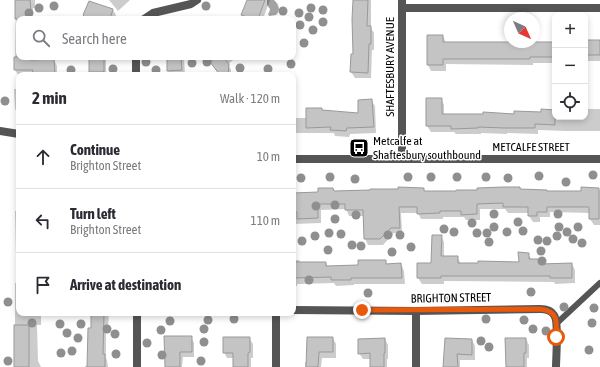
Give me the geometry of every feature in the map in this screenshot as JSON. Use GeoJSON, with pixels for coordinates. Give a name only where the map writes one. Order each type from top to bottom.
{"type":"FeatureCollection","features":[{"type":"Feature","properties":{"kind":"street"},"geometry":{"type":"LineString","coordinates":[[148,16],[153,13],[191,4],[197,0]]}},
{"type":"Feature","properties":{"kind":"street"},"geometry":{"type":"LineString","coordinates":[[402,4],[600,8]]}},
{"type":"Feature","properties":{"kind":"street","name":"SHAFTESBURY AVENUE"},"geometry":{"type":"LineString","coordinates":[[402,4],[402,158]]}},
{"type":"Feature","properties":{"kind":"street"},"geometry":{"type":"LineString","coordinates":[[136,60],[136,72]]}},
{"type":"Feature","properties":{"kind":"street"},"geometry":{"type":"LineString","coordinates":[[0,131],[16,134]]}},
{"type":"Feature","properties":{"kind":"street","name":"METCALFE STREET"},"geometry":{"type":"LineString","coordinates":[[296,159],[600,159]]}},
{"type":"Feature","properties":{"kind":"street","name":"BRIGHTON STREET"},"geometry":{"type":"LineString","coordinates":[[296,310],[416,311],[540,309],[548,310],[555,315],[557,323]]}},
{"type":"Feature","properties":{"kind":"street"},"geometry":{"type":"LineString","coordinates":[[416,311],[416,367]]}},
{"type":"Feature","properties":{"kind":"street"},"geometry":{"type":"LineString","coordinates":[[137,316],[137,367]]}},
{"type":"Feature","properties":{"kind":"street"},"geometry":{"type":"LineString","coordinates":[[276,316],[276,367]]}},
{"type":"Feature","properties":{"kind":"street"},"geometry":{"type":"LineString","coordinates":[[556,367],[557,323]]}},
{"type":"Feature","properties":{"kind":"lane"},"geometry":{"type":"LineString","coordinates":[[557,323],[600,283]]}},
{"type":"Feature","properties":{"kind":"shaded area"},"geometry":{"type":"Polygon","coordinates":[[[267,0],[274,0],[277,3],[279,10],[276,15],[269,16],[268,13],[270,9],[267,5],[267,0]]]}},
{"type":"Feature","properties":{"kind":"building"},"geometry":{"type":"Polygon","coordinates":[[[15,0],[30,0],[31,10],[29,10],[29,16],[16,16],[15,19],[15,0]]]}},
{"type":"Feature","properties":{"kind":"building"},"geometry":{"type":"Polygon","coordinates":[[[247,0],[265,0],[259,16],[241,15],[247,0]]]}},
{"type":"Feature","properties":{"kind":"building"},"geometry":{"type":"Polygon","coordinates":[[[353,0],[368,0],[367,26],[371,26],[371,44],[369,44],[368,73],[350,72],[351,54],[353,54],[353,0]]]}},
{"type":"Feature","properties":{"kind":"building"},"geometry":{"type":"Polygon","coordinates":[[[89,1],[113,9],[111,16],[83,15],[89,1]]]}},
{"type":"Feature","properties":{"kind":"building"},"geometry":{"type":"Polygon","coordinates":[[[427,35],[443,35],[443,42],[504,42],[504,48],[540,48],[540,42],[552,42],[552,57],[530,57],[530,59],[443,59],[443,65],[427,65],[427,35]]]}},
{"type":"Feature","properties":{"kind":"building"},"geometry":{"type":"Polygon","coordinates":[[[588,40],[600,40],[600,55],[588,55],[588,40]]]}},
{"type":"Feature","properties":{"kind":"building"},"geometry":{"type":"Polygon","coordinates":[[[14,57],[16,57],[16,60],[54,60],[55,72],[14,70],[14,57]]]}},
{"type":"Feature","properties":{"kind":"building"},"geometry":{"type":"Polygon","coordinates":[[[89,60],[104,60],[104,72],[89,72],[89,60]]]}},
{"type":"Feature","properties":{"kind":"building"},"geometry":{"type":"Polygon","coordinates":[[[167,60],[181,60],[182,70],[167,71],[167,60]]]}},
{"type":"Feature","properties":{"kind":"building"},"geometry":{"type":"Polygon","coordinates":[[[212,60],[226,60],[229,64],[228,72],[218,72],[210,62],[212,60]]]}},
{"type":"Feature","properties":{"kind":"building"},"geometry":{"type":"Polygon","coordinates":[[[426,98],[442,98],[442,114],[483,114],[483,112],[514,114],[514,111],[541,112],[541,109],[552,110],[552,120],[555,120],[555,125],[535,124],[535,128],[478,127],[451,129],[451,126],[426,126],[426,98]]]}},
{"type":"Feature","properties":{"kind":"building"},"geometry":{"type":"Polygon","coordinates":[[[372,99],[374,127],[347,128],[346,131],[330,130],[331,127],[306,128],[306,108],[322,108],[322,110],[358,113],[358,100],[372,99]]]}},
{"type":"Feature","properties":{"kind":"building"},"geometry":{"type":"Polygon","coordinates":[[[398,187],[424,188],[424,191],[456,191],[477,190],[477,188],[520,187],[520,189],[547,191],[581,191],[581,187],[599,188],[599,219],[589,219],[589,207],[547,207],[547,212],[537,212],[537,216],[528,216],[528,207],[503,207],[503,203],[477,204],[477,214],[461,215],[461,211],[440,211],[440,213],[417,214],[417,207],[399,207],[400,228],[391,228],[380,239],[364,239],[363,210],[345,210],[345,204],[318,204],[318,218],[297,219],[296,193],[318,192],[318,188],[333,188],[334,191],[398,189],[398,187]]]}},
{"type":"Feature","properties":{"kind":"building"},"geometry":{"type":"Polygon","coordinates":[[[432,235],[442,235],[441,256],[458,256],[458,263],[478,263],[478,261],[519,262],[518,252],[529,253],[529,259],[540,259],[540,264],[572,263],[572,278],[550,278],[550,276],[441,276],[441,278],[417,278],[417,263],[431,263],[432,235]]]}},
{"type":"Feature","properties":{"kind":"building"},"geometry":{"type":"Polygon","coordinates":[[[358,260],[386,260],[386,264],[401,263],[402,278],[351,278],[351,280],[331,280],[331,277],[296,278],[296,262],[326,262],[326,266],[358,265],[358,260]]]}},
{"type":"Feature","properties":{"kind":"building"},"geometry":{"type":"Polygon","coordinates":[[[91,316],[104,316],[103,354],[105,354],[105,367],[87,367],[88,328],[91,328],[91,316]]]}},
{"type":"Feature","properties":{"kind":"building"},"geometry":{"type":"Polygon","coordinates":[[[14,325],[29,325],[29,367],[14,367],[14,325]]]}},
{"type":"Feature","properties":{"kind":"building"},"geometry":{"type":"Polygon","coordinates":[[[164,336],[192,336],[192,352],[180,352],[180,367],[165,367],[164,336]]]}},
{"type":"Feature","properties":{"kind":"building"},"geometry":{"type":"Polygon","coordinates":[[[223,337],[250,337],[248,367],[233,367],[233,353],[223,353],[223,337]]]}},
{"type":"Feature","properties":{"kind":"building"},"geometry":{"type":"Polygon","coordinates":[[[307,337],[333,337],[333,352],[319,352],[318,367],[306,367],[307,337]]]}},
{"type":"Feature","properties":{"kind":"building"},"geometry":{"type":"Polygon","coordinates":[[[385,338],[384,367],[370,367],[370,353],[358,354],[358,339],[385,338]]]}},
{"type":"Feature","properties":{"kind":"building"},"geometry":{"type":"Polygon","coordinates":[[[445,338],[472,339],[472,355],[457,354],[458,367],[443,367],[445,338]]]}},
{"type":"Feature","properties":{"kind":"building"},"geometry":{"type":"Polygon","coordinates":[[[505,338],[526,338],[524,367],[506,367],[505,338]]]}},
{"type":"Feature","properties":{"kind":"place","name":"Metcalfe at Shaftesbury southbound"},"geometry":{"type":"Point","coordinates":[359,148]}},
{"type":"Feature","properties":{"kind":"route"},"geometry":{"type":"LineString","coordinates":[[362,310],[548,310],[555,315],[557,323],[556,337]]}}]}
